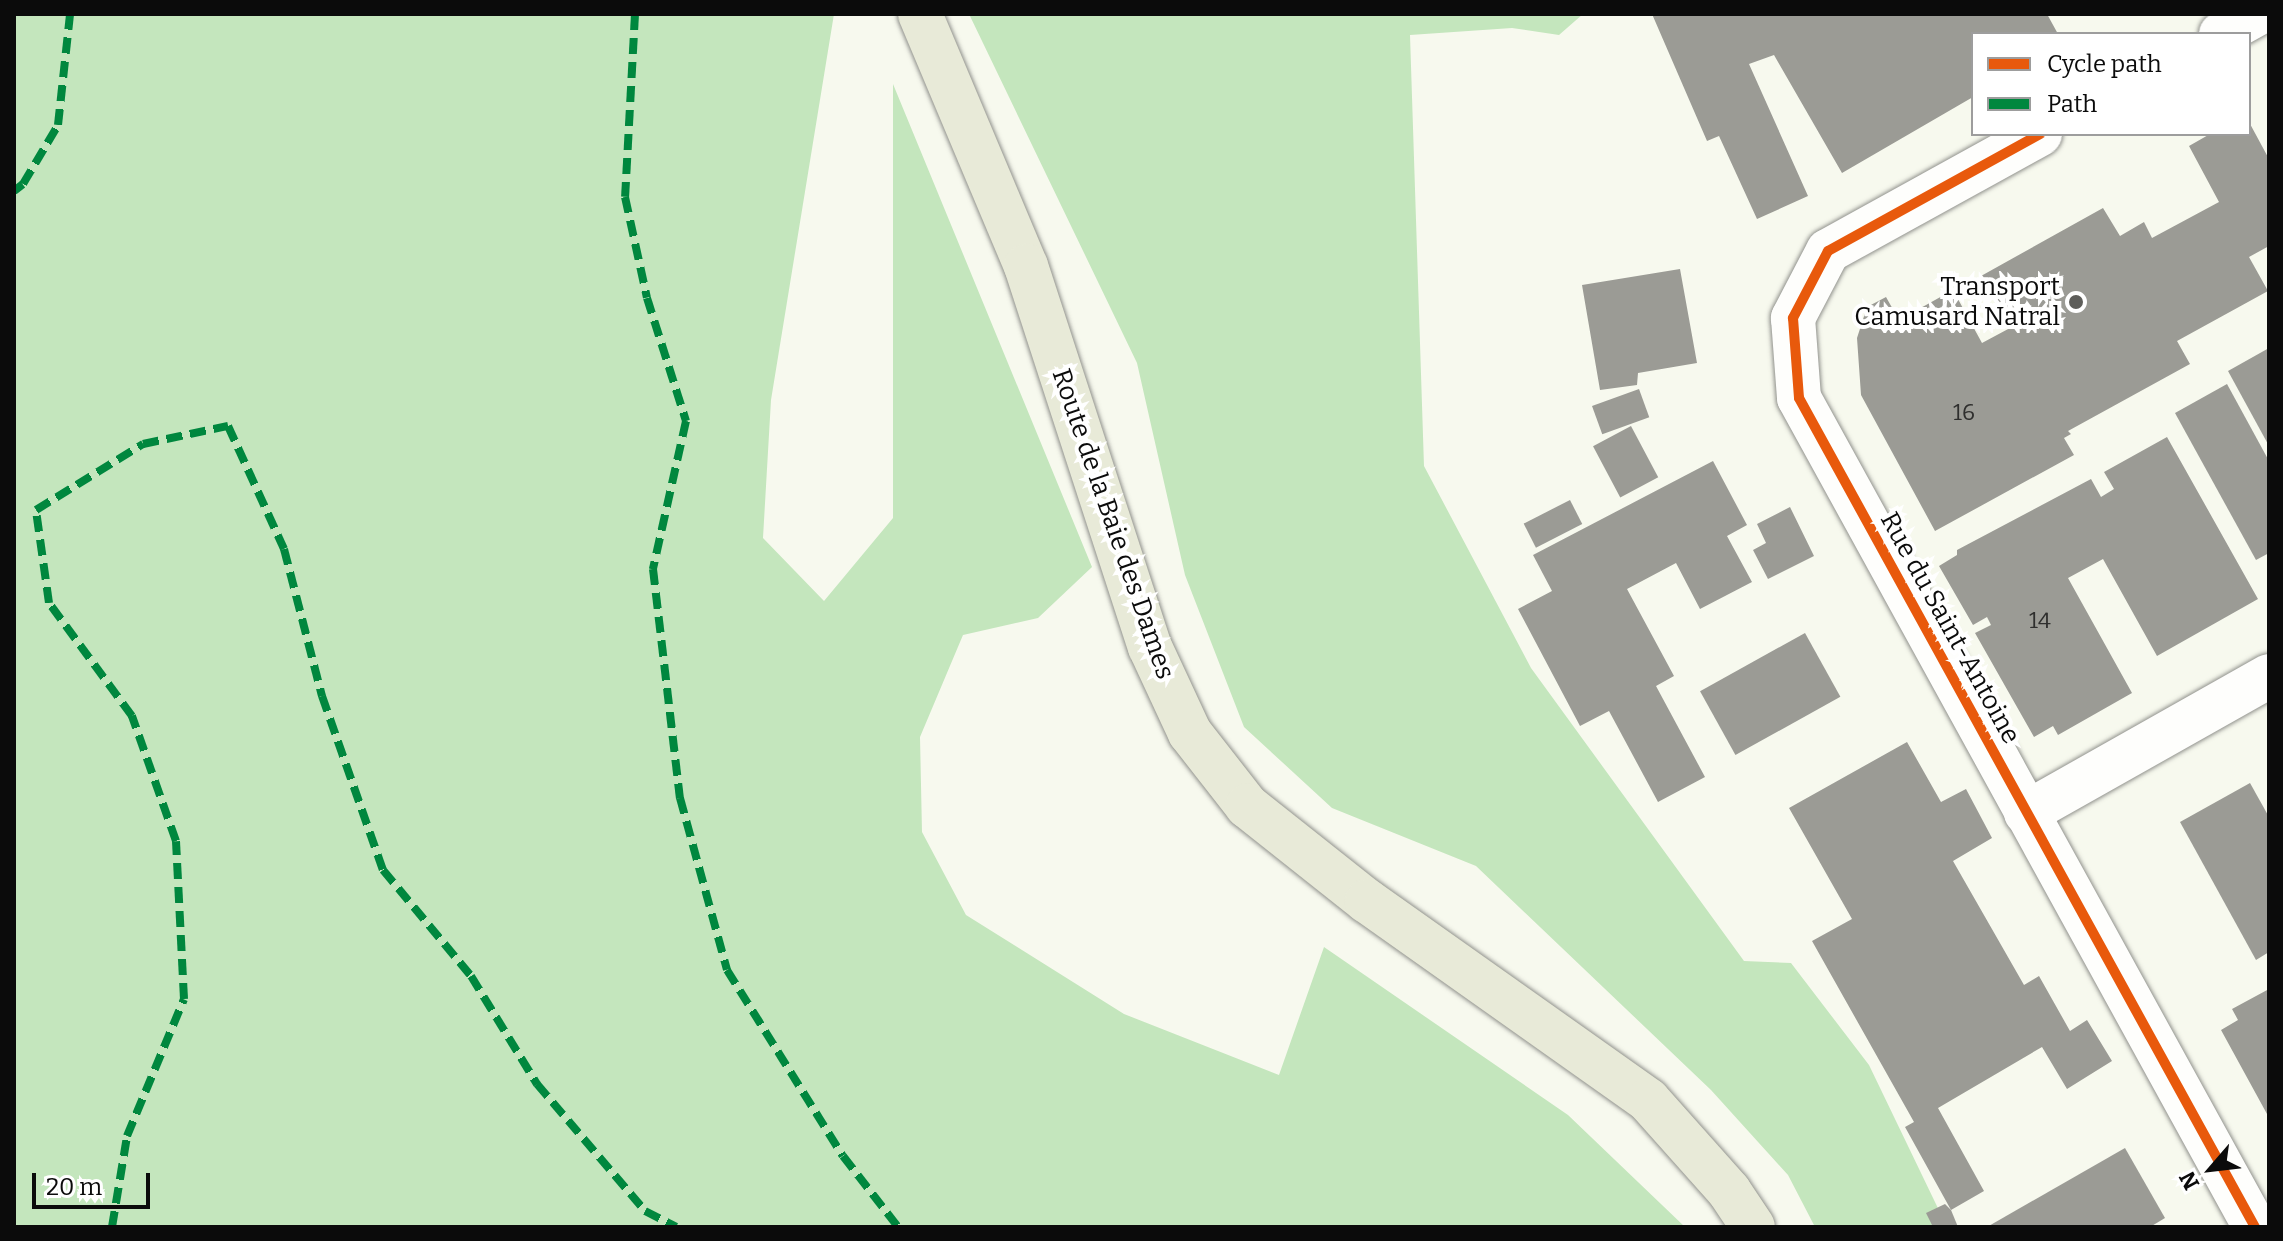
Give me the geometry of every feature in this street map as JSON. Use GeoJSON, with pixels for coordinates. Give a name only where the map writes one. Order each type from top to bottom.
{"type":"FeatureCollection","features":[{"type":"Feature","properties":{"kind":"main road","name":"Route de la Baie des Dames"},"geometry":{"type":"LineString","coordinates":[[920,14],[1026,266],[1150,647],[1190,733],[1247,806],[1367,901],[1648,1100],[1729,1191],[1753,1227]]}},
{"type":"Feature","properties":{"kind":"street"},"geometry":{"type":"LineString","coordinates":[[2225,32],[2257,14]]}},
{"type":"Feature","properties":{"kind":"street","name":"Rue du Saint-Antoine"},"geometry":{"type":"LineString","coordinates":[[2036,136],[1828,251],[1793,318],[1799,398],[2255,1227]]}},
{"type":"Feature","properties":{"kind":"street"},"geometry":{"type":"LineString","coordinates":[[2026,813],[2269,676]]}},
{"type":"Feature","properties":{"kind":"green space"},"geometry":{"type":"Polygon","coordinates":[[[14,14],[834,14],[771,400],[763,538],[824,601],[893,518],[893,84],[1092,567],[1038,618],[963,635],[920,737],[922,832],[966,915],[1124,1014],[1279,1075],[1324,947],[1568,1115],[1685,1227],[14,1227],[14,14]]]}},
{"type":"Feature","properties":{"kind":"green space"},"geometry":{"type":"Polygon","coordinates":[[[969,14],[1583,14],[1559,35],[1512,28],[1410,35],[1424,466],[1531,668],[1744,961],[1791,963],[1869,1065],[1947,1227],[1815,1227],[1788,1175],[1711,1090],[1476,866],[1332,808],[1244,727],[1185,575],[1137,363],[969,14]]]}},
{"type":"Feature","properties":{"kind":"building"},"geometry":{"type":"Polygon","coordinates":[[[1652,14],[2047,14],[2057,32],[1971,32],[1971,98],[1842,173],[1774,55],[1749,64],[1808,196],[1757,219],[1719,136],[1707,141],[1652,14]]]}},
{"type":"Feature","properties":{"kind":"building"},"geometry":{"type":"Polygon","coordinates":[[[2251,126],[2269,159],[2269,246],[2249,257],[2268,291],[2177,341],[2190,364],[2068,431],[2071,434],[2064,438],[2074,455],[1935,531],[1861,395],[1857,338],[1867,307],[1886,297],[1899,320],[1953,290],[1982,343],[2010,328],[1981,276],[2103,208],[2120,236],[2144,222],[2152,238],[2219,202],[2189,146],[2206,136],[2251,136],[2251,126]]]}},
{"type":"Feature","properties":{"kind":"building"},"geometry":{"type":"Polygon","coordinates":[[[1680,269],[1697,363],[1638,373],[1637,385],[1600,390],[1582,285],[1680,269]]]}},
{"type":"Feature","properties":{"kind":"building"},"geometry":{"type":"Polygon","coordinates":[[[2269,348],[2269,446],[2228,371],[2269,348]]]}},
{"type":"Feature","properties":{"kind":"building"},"geometry":{"type":"Polygon","coordinates":[[[2227,384],[2269,461],[2269,553],[2256,560],[2175,413],[2227,384]]]}},
{"type":"Feature","properties":{"kind":"building"},"geometry":{"type":"Polygon","coordinates":[[[1639,389],[1649,417],[1602,434],[1592,406],[1639,389]]]}},
{"type":"Feature","properties":{"kind":"building"},"geometry":{"type":"Polygon","coordinates":[[[1631,426],[1658,477],[1620,497],[1593,446],[1631,426]]]}},
{"type":"Feature","properties":{"kind":"building"},"geometry":{"type":"Polygon","coordinates":[[[2167,437],[2258,599],[2157,656],[2103,559],[2068,578],[2132,693],[2058,735],[2053,726],[2034,737],[1975,633],[1991,625],[1987,617],[1973,625],[1939,566],[1957,555],[1957,550],[2091,479],[2101,497],[2114,489],[2104,472],[2167,437]]]}},
{"type":"Feature","properties":{"kind":"building"},"geometry":{"type":"Polygon","coordinates":[[[1713,461],[1747,525],[1727,536],[1752,582],[1700,609],[1676,563],[1627,589],[1674,676],[1656,686],[1705,777],[1658,802],[1609,711],[1580,726],[1518,609],[1552,591],[1533,555],[1713,461]]]}},
{"type":"Feature","properties":{"kind":"building"},"geometry":{"type":"Polygon","coordinates":[[[1570,500],[1582,524],[1536,548],[1524,524],[1570,500]]]}},
{"type":"Feature","properties":{"kind":"building"},"geometry":{"type":"Polygon","coordinates":[[[1790,507],[1814,556],[1768,579],[1753,550],[1766,543],[1757,524],[1790,507]]]}},
{"type":"Feature","properties":{"kind":"building"},"geometry":{"type":"Polygon","coordinates":[[[1805,633],[1840,697],[1735,755],[1700,691],[1805,633]]]}},
{"type":"Feature","properties":{"kind":"building"},"geometry":{"type":"Polygon","coordinates":[[[1907,742],[1941,802],[1966,789],[1992,838],[1953,861],[2024,985],[2039,976],[2070,1031],[2087,1020],[2112,1061],[2067,1089],[2042,1047],[1938,1108],[1984,1191],[1951,1210],[1905,1127],[1914,1122],[1812,941],[1852,919],[1789,808],[1907,742]]]}},
{"type":"Feature","properties":{"kind":"building"},"geometry":{"type":"Polygon","coordinates":[[[2250,783],[2269,817],[2269,952],[2256,960],[2180,822],[2250,783]]]}},
{"type":"Feature","properties":{"kind":"building"},"geometry":{"type":"Polygon","coordinates":[[[2269,989],[2267,1114],[2221,1030],[2238,1020],[2232,1009],[2269,989]]]}},
{"type":"Feature","properties":{"kind":"building"},"geometry":{"type":"Polygon","coordinates":[[[2125,1148],[2165,1218],[2150,1227],[1987,1227],[2125,1148]]]}},
{"type":"Feature","properties":{"kind":"building"},"geometry":{"type":"Polygon","coordinates":[[[1945,1204],[1958,1227],[1933,1227],[1926,1213],[1945,1204]]]}},
{"type":"Feature","properties":{"kind":"marked path"},"geometry":{"type":"LineString","coordinates":[[14,191],[23,184],[58,125],[70,14]]}},
{"type":"Feature","properties":{"kind":"marked path"},"geometry":{"type":"LineString","coordinates":[[635,14],[625,197],[647,298],[686,421],[653,569],[680,798],[727,970],[843,1156],[898,1227]]}},
{"type":"Feature","properties":{"kind":"marked path"},"geometry":{"type":"LineString","coordinates":[[112,1227],[127,1136],[184,999],[176,841],[132,716],[49,603],[36,510],[143,444],[228,426],[284,549],[322,696],[383,870],[471,976],[537,1084],[645,1211],[676,1227]]}},
{"type":"Feature","properties":{"kind":"cycle path"},"geometry":{"type":"LineString","coordinates":[[2036,136],[1828,251],[1793,318],[1799,398],[2255,1227]]}},
{"type":"Feature","properties":{"kind":"place","name":"Transport Camusard Natral"},"geometry":{"type":"Point","coordinates":[2076,302]}}]}
